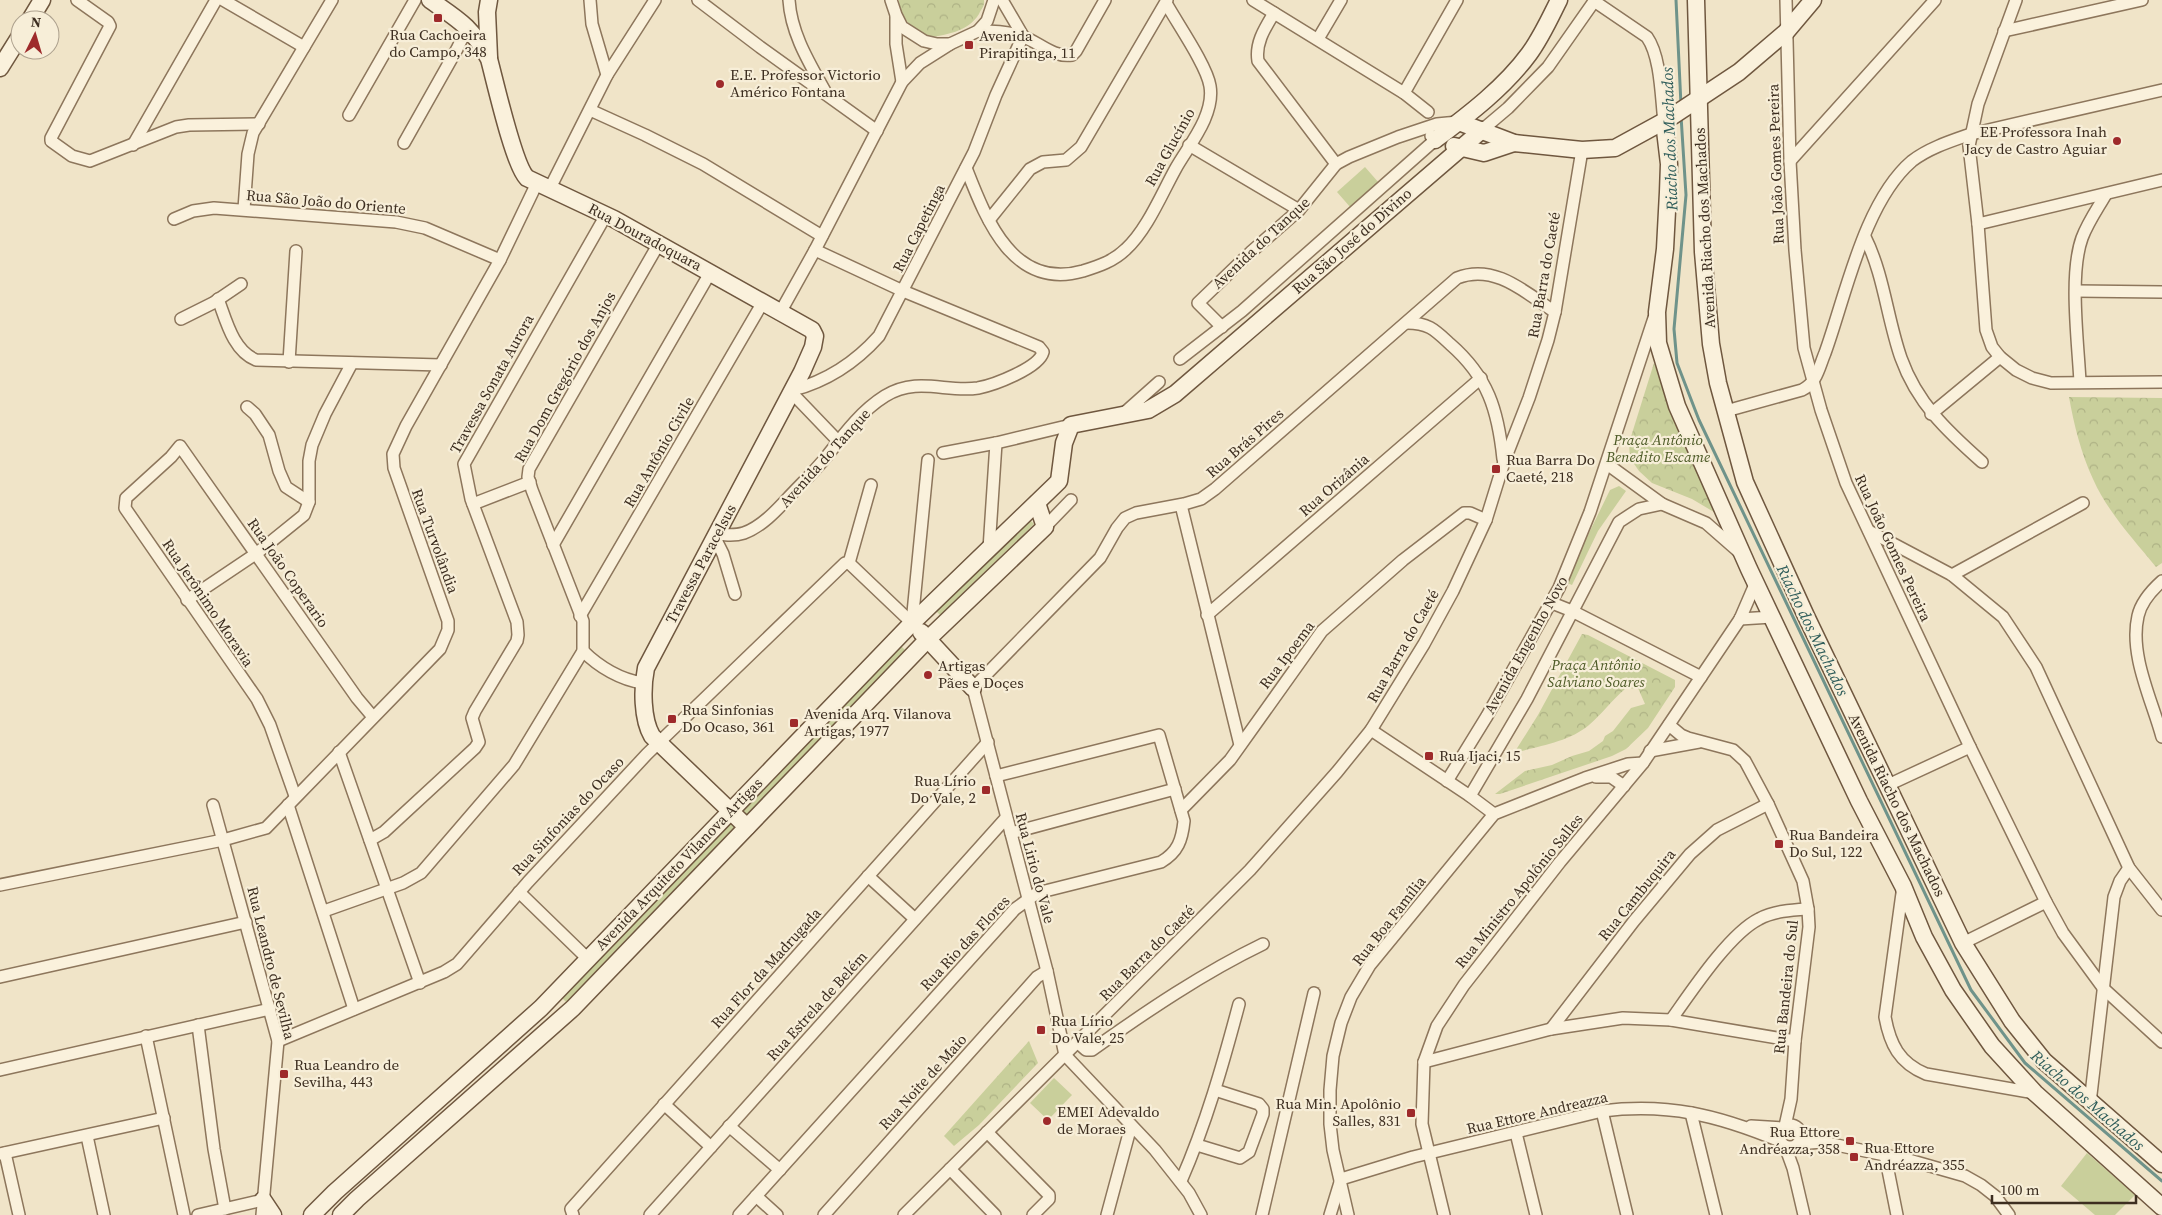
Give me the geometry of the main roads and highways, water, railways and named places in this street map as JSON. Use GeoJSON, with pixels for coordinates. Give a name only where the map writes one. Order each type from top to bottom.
{"type":"FeatureCollection","features":[{"type":"Feature","properties":{"kind":"main road"},"geometry":{"type":"LineString","coordinates":[[430,0],[468,26],[488,6]]}},
{"type":"Feature","properties":{"kind":"main road"},"geometry":{"type":"LineString","coordinates":[[1559,0],[1531,52],[1522,63],[1459,122],[1514,143],[1582,150],[1614,148],[1666,120],[1739,72],[1786,32],[1813,0]]}},
{"type":"Feature","properties":{"kind":"main road","name":"Avenida Riacho dos Machados"},"geometry":{"type":"LineString","coordinates":[[1696,0],[1692,103],[1711,344],[1745,482],[1806,616],[1963,943],[2012,1021],[2044,1061],[2162,1164]]}},
{"type":"Feature","properties":{"kind":"main road","name":"Rua Douradoquara"},"geometry":{"type":"LineString","coordinates":[[488,6],[489,59],[521,168],[527,178],[606,215],[812,330],[815,336],[813,347],[792,391]]}},
{"type":"Feature","properties":{"kind":"main road","name":"Rua Douradoquara"},"geometry":{"type":"LineString","coordinates":[[468,26],[489,59]]}},
{"type":"Feature","properties":{"kind":"main road"},"geometry":{"type":"LineString","coordinates":[[2,62],[10,50]]}},
{"type":"Feature","properties":{"kind":"main road","name":"Avenida Engenho Novo"},"geometry":{"type":"LineString","coordinates":[[1657,312],[1665,249],[1668,192],[1669,164],[1666,120]]}},
{"type":"Feature","properties":{"kind":"main road","name":"Rua São José do Divino"},"geometry":{"type":"LineString","coordinates":[[1459,122],[1431,134],[1460,149]]}},
{"type":"Feature","properties":{"kind":"main road","name":"Rua São José do Divino"},"geometry":{"type":"LineString","coordinates":[[1059,481],[1064,443],[1071,425],[1148,410],[1163,402],[1193,380],[1482,130]]}},
{"type":"Feature","properties":{"kind":"main road"},"geometry":{"type":"LineString","coordinates":[[1460,149],[1484,153],[1514,143]]}},
{"type":"Feature","properties":{"kind":"main road","name":"Avenida Riacho dos Machados"},"geometry":{"type":"LineString","coordinates":[[1657,312],[1658,342],[1677,406],[1772,618],[1902,886],[1924,937],[1953,990],[1992,1046],[2035,1093],[2162,1207]]}},
{"type":"Feature","properties":{"kind":"main road","name":"Travessa Paracelsus"},"geometry":{"type":"LineString","coordinates":[[747,827],[652,736],[648,728],[643,683],[646,668],[792,391]]}},
{"type":"Feature","properties":{"kind":"main road","name":"Avenida Arquiteto Vilanova Artigas"},"geometry":{"type":"LineString","coordinates":[[312,1215],[335,1192],[541,1008],[912,623],[1059,481]]}},
{"type":"Feature","properties":{"kind":"main road","name":"Avenida Arquiteto Vilanova Artigas"},"geometry":{"type":"LineString","coordinates":[[341,1215],[572,1008],[928,639],[1044,527],[1037,503]]}},
{"type":"Feature","properties":{"kind":"main road"},"geometry":{"type":"LineString","coordinates":[[912,623],[973,688]]}},
{"type":"Feature","properties":{"kind":"main road"},"geometry":{"type":"LineString","coordinates":[[262,1207],[273,1215]]}},
{"type":"Feature","properties":{"kind":"waterway","name":"Riacho dos Machados"},"geometry":{"type":"LineString","coordinates":[[1676,0],[1681,105]]}},
{"type":"Feature","properties":{"kind":"waterway","name":"Riacho dos Machados"},"geometry":{"type":"LineString","coordinates":[[1681,116],[1686,195],[1674,329],[1677,363],[1699,420],[1971,990],[2025,1063],[2162,1181]]}},
{"type":"Feature","properties":{"kind":"place","name":"Rua Cachoeira do Campo, 348"},"geometry":{"type":"Point","coordinates":[438,18]}},
{"type":"Feature","properties":{"kind":"place","name":"Avenida Pirapitinga, 11"},"geometry":{"type":"Point","coordinates":[969,45]}},
{"type":"Feature","properties":{"kind":"place","name":"E.E. Professor Victorio Américo Fontana"},"geometry":{"type":"Point","coordinates":[720,84]}},
{"type":"Feature","properties":{"kind":"place","name":"EE Professora Inah Jacy de Castro Aguiar"},"geometry":{"type":"Point","coordinates":[2117,141]}},
{"type":"Feature","properties":{"kind":"place","name":"Rua Barra Do Caeté, 218"},"geometry":{"type":"Point","coordinates":[1496,469]}},
{"type":"Feature","properties":{"kind":"place","name":"Artigas Pães e Doçes"},"geometry":{"type":"Point","coordinates":[928,675]}},
{"type":"Feature","properties":{"kind":"place","name":"Rua Sinfonias Do Ocaso, 361"},"geometry":{"type":"Point","coordinates":[672,719]}},
{"type":"Feature","properties":{"kind":"place","name":"Avenida Arq. Vilanova Artigas, 1977"},"geometry":{"type":"Point","coordinates":[794,723]}},
{"type":"Feature","properties":{"kind":"place","name":"Rua Ijaci, 15"},"geometry":{"type":"Point","coordinates":[1429,756]}},
{"type":"Feature","properties":{"kind":"place","name":"Rua Lírio Do Vale, 2"},"geometry":{"type":"Point","coordinates":[986,790]}},
{"type":"Feature","properties":{"kind":"place","name":"Rua Bandeira Do Sul, 122"},"geometry":{"type":"Point","coordinates":[1779,844]}},
{"type":"Feature","properties":{"kind":"place","name":"Rua Lírio Do Vale, 25"},"geometry":{"type":"Point","coordinates":[1041,1030]}},
{"type":"Feature","properties":{"kind":"place","name":"Rua Leandro de Sevilha, 443"},"geometry":{"type":"Point","coordinates":[284,1074]}},
{"type":"Feature","properties":{"kind":"place","name":"Rua Min. Apolônio Salles, 831"},"geometry":{"type":"Point","coordinates":[1411,1113]}},
{"type":"Feature","properties":{"kind":"place","name":"EMEI Adevaldo de Moraes"},"geometry":{"type":"Point","coordinates":[1047,1121]}},
{"type":"Feature","properties":{"kind":"place","name":"Rua Ettore Andréazza, 358"},"geometry":{"type":"Point","coordinates":[1850,1141]}},
{"type":"Feature","properties":{"kind":"place","name":"Rua Ettore Andréazza, 355"},"geometry":{"type":"Point","coordinates":[1854,1157]}},
{"type":"Feature","properties":{"kind":"park label","name":"Praça Antônio Benedito Escame"},"geometry":{"type":"Point","coordinates":[1658,448]}},
{"type":"Feature","properties":{"kind":"park label","name":"Praça Antônio Salviano Soares"},"geometry":{"type":"Point","coordinates":[1596,674]}}]}
